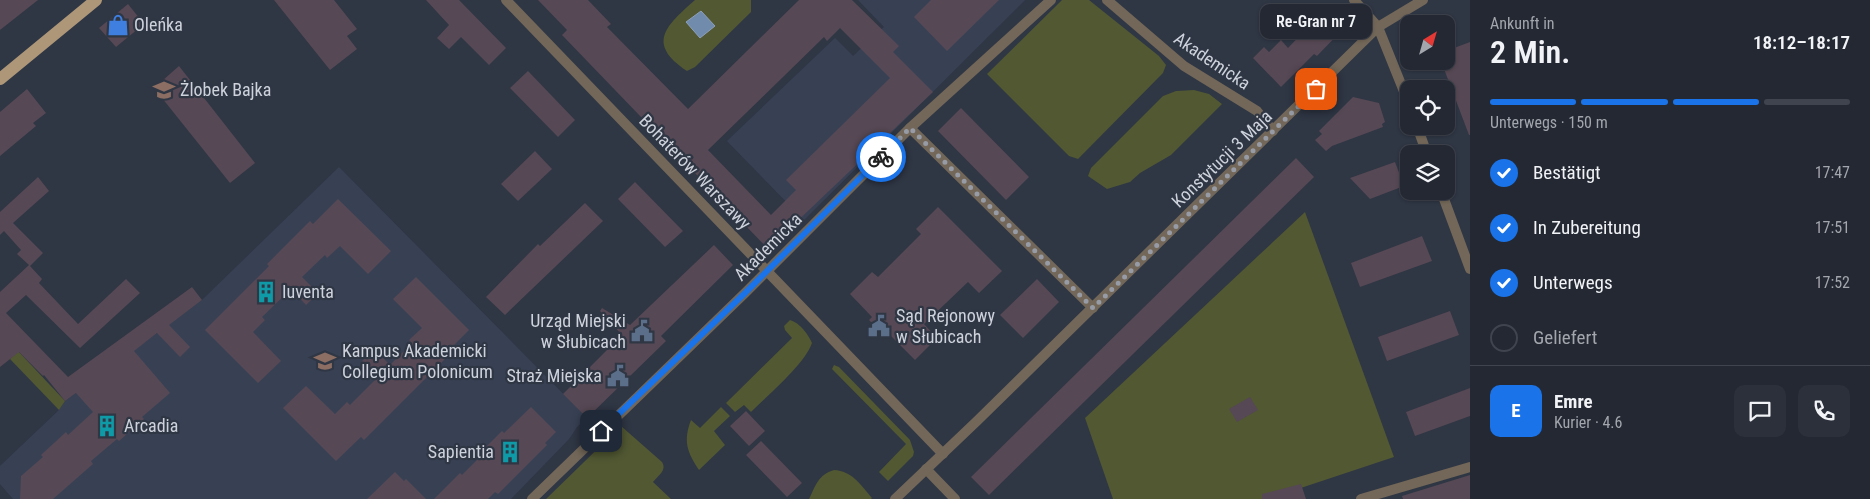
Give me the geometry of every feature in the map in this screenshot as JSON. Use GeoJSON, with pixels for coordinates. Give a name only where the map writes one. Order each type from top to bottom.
{"type":"FeatureCollection","features":[{"type":"Feature","properties":{"kind":"main road"},"geometry":{"type":"LineString","coordinates":[[0,79],[96,0]]}},
{"type":"Feature","properties":{"kind":"street","name":"Bohaterów Warszawy"},"geometry":{"type":"LineString","coordinates":[[506,0],[943,454]]}},
{"type":"Feature","properties":{"kind":"street","name":"Akademicka"},"geometry":{"type":"LineString","coordinates":[[532,499],[767,271],[910,128],[1051,0]]}},
{"type":"Feature","properties":{"kind":"street","name":"Akademicka"},"geometry":{"type":"LineString","coordinates":[[1107,0],[1184,66],[1257,111],[1274,131]]}},
{"type":"Feature","properties":{"kind":"street"},"geometry":{"type":"LineString","coordinates":[[1354,0],[1378,27],[1400,82]]}},
{"type":"Feature","properties":{"kind":"street","name":"Konstytucji 3 Maja"},"geometry":{"type":"LineString","coordinates":[[895,499],[1093,308],[1378,27],[1423,0]]}},
{"type":"Feature","properties":{"kind":"street"},"geometry":{"type":"LineString","coordinates":[[910,128],[1093,308]]}},
{"type":"Feature","properties":{"kind":"street"},"geometry":{"type":"LineString","coordinates":[[1444,200],[1470,269]]}},
{"type":"Feature","properties":{"kind":"street"},"geometry":{"type":"LineString","coordinates":[[1361,499],[1470,467]]}},
{"type":"Feature","properties":{"kind":"street"},"geometry":{"type":"LineString","coordinates":[[926,469],[956,499]]}},
{"type":"Feature","properties":{"kind":"shaded area"},"geometry":{"type":"Polygon","coordinates":[[[858,0],[1025,0],[804,220],[727,141],[835,38],[853,56],[884,27],[858,0]]]}},
{"type":"Feature","properties":{"kind":"shaded area"},"geometry":{"type":"Polygon","coordinates":[[[701,11],[715,26],[700,38],[686,22],[701,11]]]}},
{"type":"Feature","properties":{"kind":"shaded area","name":"Kampus Akademicki Collegium Polonicum"},"geometry":{"type":"Polygon","coordinates":[[[339,167],[587,418],[511,499],[13,499],[0,484],[0,466],[59,410],[65,401],[202,300],[339,167]]]}},
{"type":"Feature","properties":{"kind":"green space"},"geometry":{"type":"Polygon","coordinates":[[[695,0],[751,0],[751,12],[695,67],[687,71],[674,61],[667,52],[664,43],[665,34],[676,18],[695,0]]]}},
{"type":"Feature","properties":{"kind":"green space"},"geometry":{"type":"Polygon","coordinates":[[[1062,0],[1089,0],[1159,56],[1166,65],[1163,73],[1078,159],[1069,156],[987,74],[1062,0]]]}},
{"type":"Feature","properties":{"kind":"green space"},"geometry":{"type":"Polygon","coordinates":[[[1194,90],[1209,94],[1222,104],[1171,155],[1140,173],[1130,182],[1107,189],[1088,176],[1091,168],[1163,96],[1176,91],[1194,90]]]}},
{"type":"Feature","properties":{"kind":"green space"},"geometry":{"type":"Polygon","coordinates":[[[1305,212],[1394,457],[1268,499],[1113,499],[1085,418],[1305,212]]]}},
{"type":"Feature","properties":{"kind":"green space"},"geometry":{"type":"Polygon","coordinates":[[[790,320],[800,326],[812,343],[808,351],[794,370],[751,412],[744,405],[735,412],[726,403],[792,338],[784,326],[790,320]]]}},
{"type":"Feature","properties":{"kind":"green space"},"geometry":{"type":"Polygon","coordinates":[[[18,351],[65,401],[59,410],[10,359],[18,351]]]}},
{"type":"Feature","properties":{"kind":"green space"},"geometry":{"type":"Polygon","coordinates":[[[834,365],[839,367],[910,440],[914,452],[913,456],[888,481],[879,472],[906,444],[832,369],[834,365]]]}},
{"type":"Feature","properties":{"kind":"green space"},"geometry":{"type":"Polygon","coordinates":[[[721,407],[730,416],[714,431],[725,445],[699,470],[689,452],[687,440],[691,420],[700,428],[721,407]]]}},
{"type":"Feature","properties":{"kind":"green space"},"geometry":{"type":"Polygon","coordinates":[[[621,426],[662,462],[664,468],[653,482],[671,499],[546,499],[621,426]]]}},
{"type":"Feature","properties":{"kind":"green space"},"geometry":{"type":"Polygon","coordinates":[[[834,470],[851,476],[872,498],[809,499],[821,478],[834,470]]]}},
{"type":"Feature","properties":{"kind":"building"},"geometry":{"type":"Polygon","coordinates":[[[0,0],[38,0],[0,30],[0,0]]]}},
{"type":"Feature","properties":{"kind":"building"},"geometry":{"type":"Polygon","coordinates":[[[274,0],[334,0],[357,29],[347,36],[357,49],[330,70],[274,0]]]}},
{"type":"Feature","properties":{"kind":"building"},"geometry":{"type":"Polygon","coordinates":[[[426,0],[459,0],[506,48],[489,65],[461,37],[449,49],[437,38],[449,25],[426,0]]]}},
{"type":"Feature","properties":{"kind":"building"},"geometry":{"type":"Polygon","coordinates":[[[538,0],[588,0],[611,24],[607,27],[688,109],[799,0],[852,0],[899,46],[893,52],[933,92],[768,249],[562,35],[567,30],[538,0]],[[840,28],[827,41],[824,37],[708,150],[771,215],[796,190],[786,180],[890,78],[840,28]]]}},
{"type":"Feature","properties":{"kind":"building"},"geometry":{"type":"Polygon","coordinates":[[[931,0],[999,0],[947,51],[914,17],[931,0]]]}},
{"type":"Feature","properties":{"kind":"building"},"geometry":{"type":"Polygon","coordinates":[[[1331,3],[1350,22],[1317,56],[1314,54],[1281,87],[1253,58],[1264,47],[1269,52],[1281,40],[1288,48],[1331,3]]]}},
{"type":"Feature","properties":{"kind":"building"},"geometry":{"type":"Polygon","coordinates":[[[128,4],[144,24],[116,47],[99,28],[128,4]]]}},
{"type":"Feature","properties":{"kind":"building"},"geometry":{"type":"Polygon","coordinates":[[[1470,42],[1470,135],[1455,98],[1455,80],[1448,80],[1444,70],[1455,70],[1455,48],[1470,42]]]}},
{"type":"Feature","properties":{"kind":"building"},"geometry":{"type":"Polygon","coordinates":[[[179,66],[255,163],[230,183],[154,88],[179,66]]]}},
{"type":"Feature","properties":{"kind":"building"},"geometry":{"type":"Polygon","coordinates":[[[528,71],[575,120],[558,137],[510,88],[528,71]]]}},
{"type":"Feature","properties":{"kind":"building"},"geometry":{"type":"Polygon","coordinates":[[[27,89],[46,113],[33,123],[36,126],[0,156],[0,112],[27,89]]]}},
{"type":"Feature","properties":{"kind":"building"},"geometry":{"type":"Polygon","coordinates":[[[1353,97],[1379,103],[1385,122],[1382,124],[1383,127],[1332,146],[1326,151],[1315,140],[1322,134],[1319,131],[1353,97]]]}},
{"type":"Feature","properties":{"kind":"building"},"geometry":{"type":"Polygon","coordinates":[[[961,108],[1029,177],[1006,200],[938,131],[961,108]]]}},
{"type":"Feature","properties":{"kind":"building"},"geometry":{"type":"Polygon","coordinates":[[[535,151],[552,169],[518,201],[501,184],[535,151]]]}},
{"type":"Feature","properties":{"kind":"building"},"geometry":{"type":"Polygon","coordinates":[[[1296,158],[1314,177],[989,495],[971,477],[1296,158]]]}},
{"type":"Feature","properties":{"kind":"building"},"geometry":{"type":"Polygon","coordinates":[[[1395,162],[1400,175],[1400,188],[1370,199],[1350,178],[1395,162]]]}},
{"type":"Feature","properties":{"kind":"building"},"geometry":{"type":"Polygon","coordinates":[[[38,177],[49,191],[13,223],[43,253],[30,266],[42,279],[39,283],[78,324],[126,279],[140,293],[80,348],[26,295],[6,313],[68,377],[192,287],[202,300],[169,325],[190,347],[180,357],[157,333],[134,351],[170,393],[142,417],[144,419],[119,441],[117,439],[91,461],[93,464],[53,499],[20,499],[21,476],[43,457],[41,455],[66,432],[68,435],[93,412],[76,393],[65,401],[44,375],[19,352],[0,367],[0,292],[29,265],[17,254],[21,250],[4,231],[0,235],[0,212],[38,177]]]}},
{"type":"Feature","properties":{"kind":"building"},"geometry":{"type":"Polygon","coordinates":[[[635,182],[683,231],[665,247],[618,199],[635,182]]]}},
{"type":"Feature","properties":{"kind":"building","name":"Iuventa"},"geometry":{"type":"Polygon","coordinates":[[[338,199],[391,251],[368,274],[340,246],[327,258],[325,255],[302,277],[318,293],[306,305],[291,289],[262,317],[265,320],[253,332],[281,361],[258,383],[205,330],[269,266],[267,264],[310,221],[313,224],[338,199]]]}},
{"type":"Feature","properties":{"kind":"building"},"geometry":{"type":"Polygon","coordinates":[[[585,203],[603,221],[505,315],[486,297],[538,244],[540,246],[585,203]]]}},
{"type":"Feature","properties":{"kind":"building"},"geometry":{"type":"Polygon","coordinates":[[[938,207],[1002,271],[979,293],[968,282],[924,324],[937,338],[915,360],[882,327],[879,330],[869,320],[872,317],[850,294],[872,272],[878,277],[921,234],[916,229],[938,207]]]}},
{"type":"Feature","properties":{"kind":"building"},"geometry":{"type":"Polygon","coordinates":[[[1422,236],[1432,261],[1360,287],[1351,263],[1422,236]]]}},
{"type":"Feature","properties":{"kind":"building","name":"Urząd Miejski w Słubicach"},"geometry":{"type":"Polygon","coordinates":[[[714,245],[733,265],[661,336],[666,341],[587,418],[563,394],[622,335],[600,311],[602,308],[630,325],[714,245]]]}},
{"type":"Feature","properties":{"kind":"building"},"geometry":{"type":"Polygon","coordinates":[[[416,277],[469,330],[444,355],[447,357],[364,440],[361,437],[336,461],[283,408],[306,386],[335,414],[347,402],[350,405],[378,377],[362,361],[374,349],[390,365],[412,343],[409,340],[422,328],[393,299],[416,277]]]}},
{"type":"Feature","properties":{"kind":"building"},"geometry":{"type":"Polygon","coordinates":[[[1037,279],[1059,302],[1023,338],[1000,315],[1037,279]]]}},
{"type":"Feature","properties":{"kind":"building"},"geometry":{"type":"Polygon","coordinates":[[[1450,311],[1459,335],[1387,361],[1378,337],[1450,311]]]}},
{"type":"Feature","properties":{"kind":"building"},"geometry":{"type":"Polygon","coordinates":[[[1470,388],[1470,416],[1415,436],[1406,412],[1470,388]]]}},
{"type":"Feature","properties":{"kind":"building"},"geometry":{"type":"Polygon","coordinates":[[[1250,397],[1258,410],[1237,422],[1229,409],[1250,397]]]}},
{"type":"Feature","properties":{"kind":"building","name":"Sapientia"},"geometry":{"type":"Polygon","coordinates":[[[531,407],[556,432],[545,443],[547,445],[498,494],[495,492],[488,499],[434,499],[486,451],[484,449],[502,431],[504,433],[531,407]]]}},
{"type":"Feature","properties":{"kind":"building"},"geometry":{"type":"Polygon","coordinates":[[[746,411],[765,431],[749,446],[730,426],[746,411]]]}},
{"type":"Feature","properties":{"kind":"building"},"geometry":{"type":"Polygon","coordinates":[[[761,441],[802,483],[787,497],[746,455],[761,441]]]}},
{"type":"Feature","properties":{"kind":"building","name":"Sapientia"},"geometry":{"type":"Polygon","coordinates":[[[395,472],[404,481],[406,479],[426,499],[367,499],[395,472]]]}},
{"type":"Feature","properties":{"kind":"building"},"geometry":{"type":"Polygon","coordinates":[[[1470,475],[1470,499],[1403,499],[1402,496],[1470,475]]]}},
{"type":"Feature","properties":{"kind":"building"},"geometry":{"type":"Polygon","coordinates":[[[1301,484],[1306,499],[1262,499],[1262,494],[1301,484]]]}},
{"type":"Feature","properties":{"kind":"way so far"},"geometry":{"type":"LineString","coordinates":[[881,157],[910,128],[1093,308],[1316,89]]}},
{"type":"Feature","properties":{"kind":"place","name":"Oleńka"},"geometry":{"type":"Point","coordinates":[118,25]}},
{"type":"Feature","properties":{"kind":"place","name":"Re-Gran nr 7"},"geometry":{"type":"Point","coordinates":[1316,89]}},
{"type":"Feature","properties":{"kind":"place","name":"Żlobek Bajka"},"geometry":{"type":"Point","coordinates":[164,90]}},
{"type":"Feature","properties":{"kind":"place","name":"Iuventa"},"geometry":{"type":"Point","coordinates":[266,292]}},
{"type":"Feature","properties":{"kind":"place","name":"Sąd Rejonowy w Słubicach"},"geometry":{"type":"Point","coordinates":[879,326]}},
{"type":"Feature","properties":{"kind":"place","name":"Urząd Miejski w Słubicach"},"geometry":{"type":"Point","coordinates":[642,331]}},
{"type":"Feature","properties":{"kind":"place","name":"Kampus Akademicki Collegium Polonicum"},"geometry":{"type":"Point","coordinates":[325,361]}},
{"type":"Feature","properties":{"kind":"place","name":"Straż Miejska"},"geometry":{"type":"Point","coordinates":[618,376]}},
{"type":"Feature","properties":{"kind":"place","name":"Arcadia"},"geometry":{"type":"Point","coordinates":[107,426]}},
{"type":"Feature","properties":{"kind":"place","name":"Sapientia"},"geometry":{"type":"Point","coordinates":[510,452]}},
{"type":"Feature","properties":{"kind":"route"},"geometry":{"type":"LineString","coordinates":[[601,431],[745,293],[881,157]]}}]}
